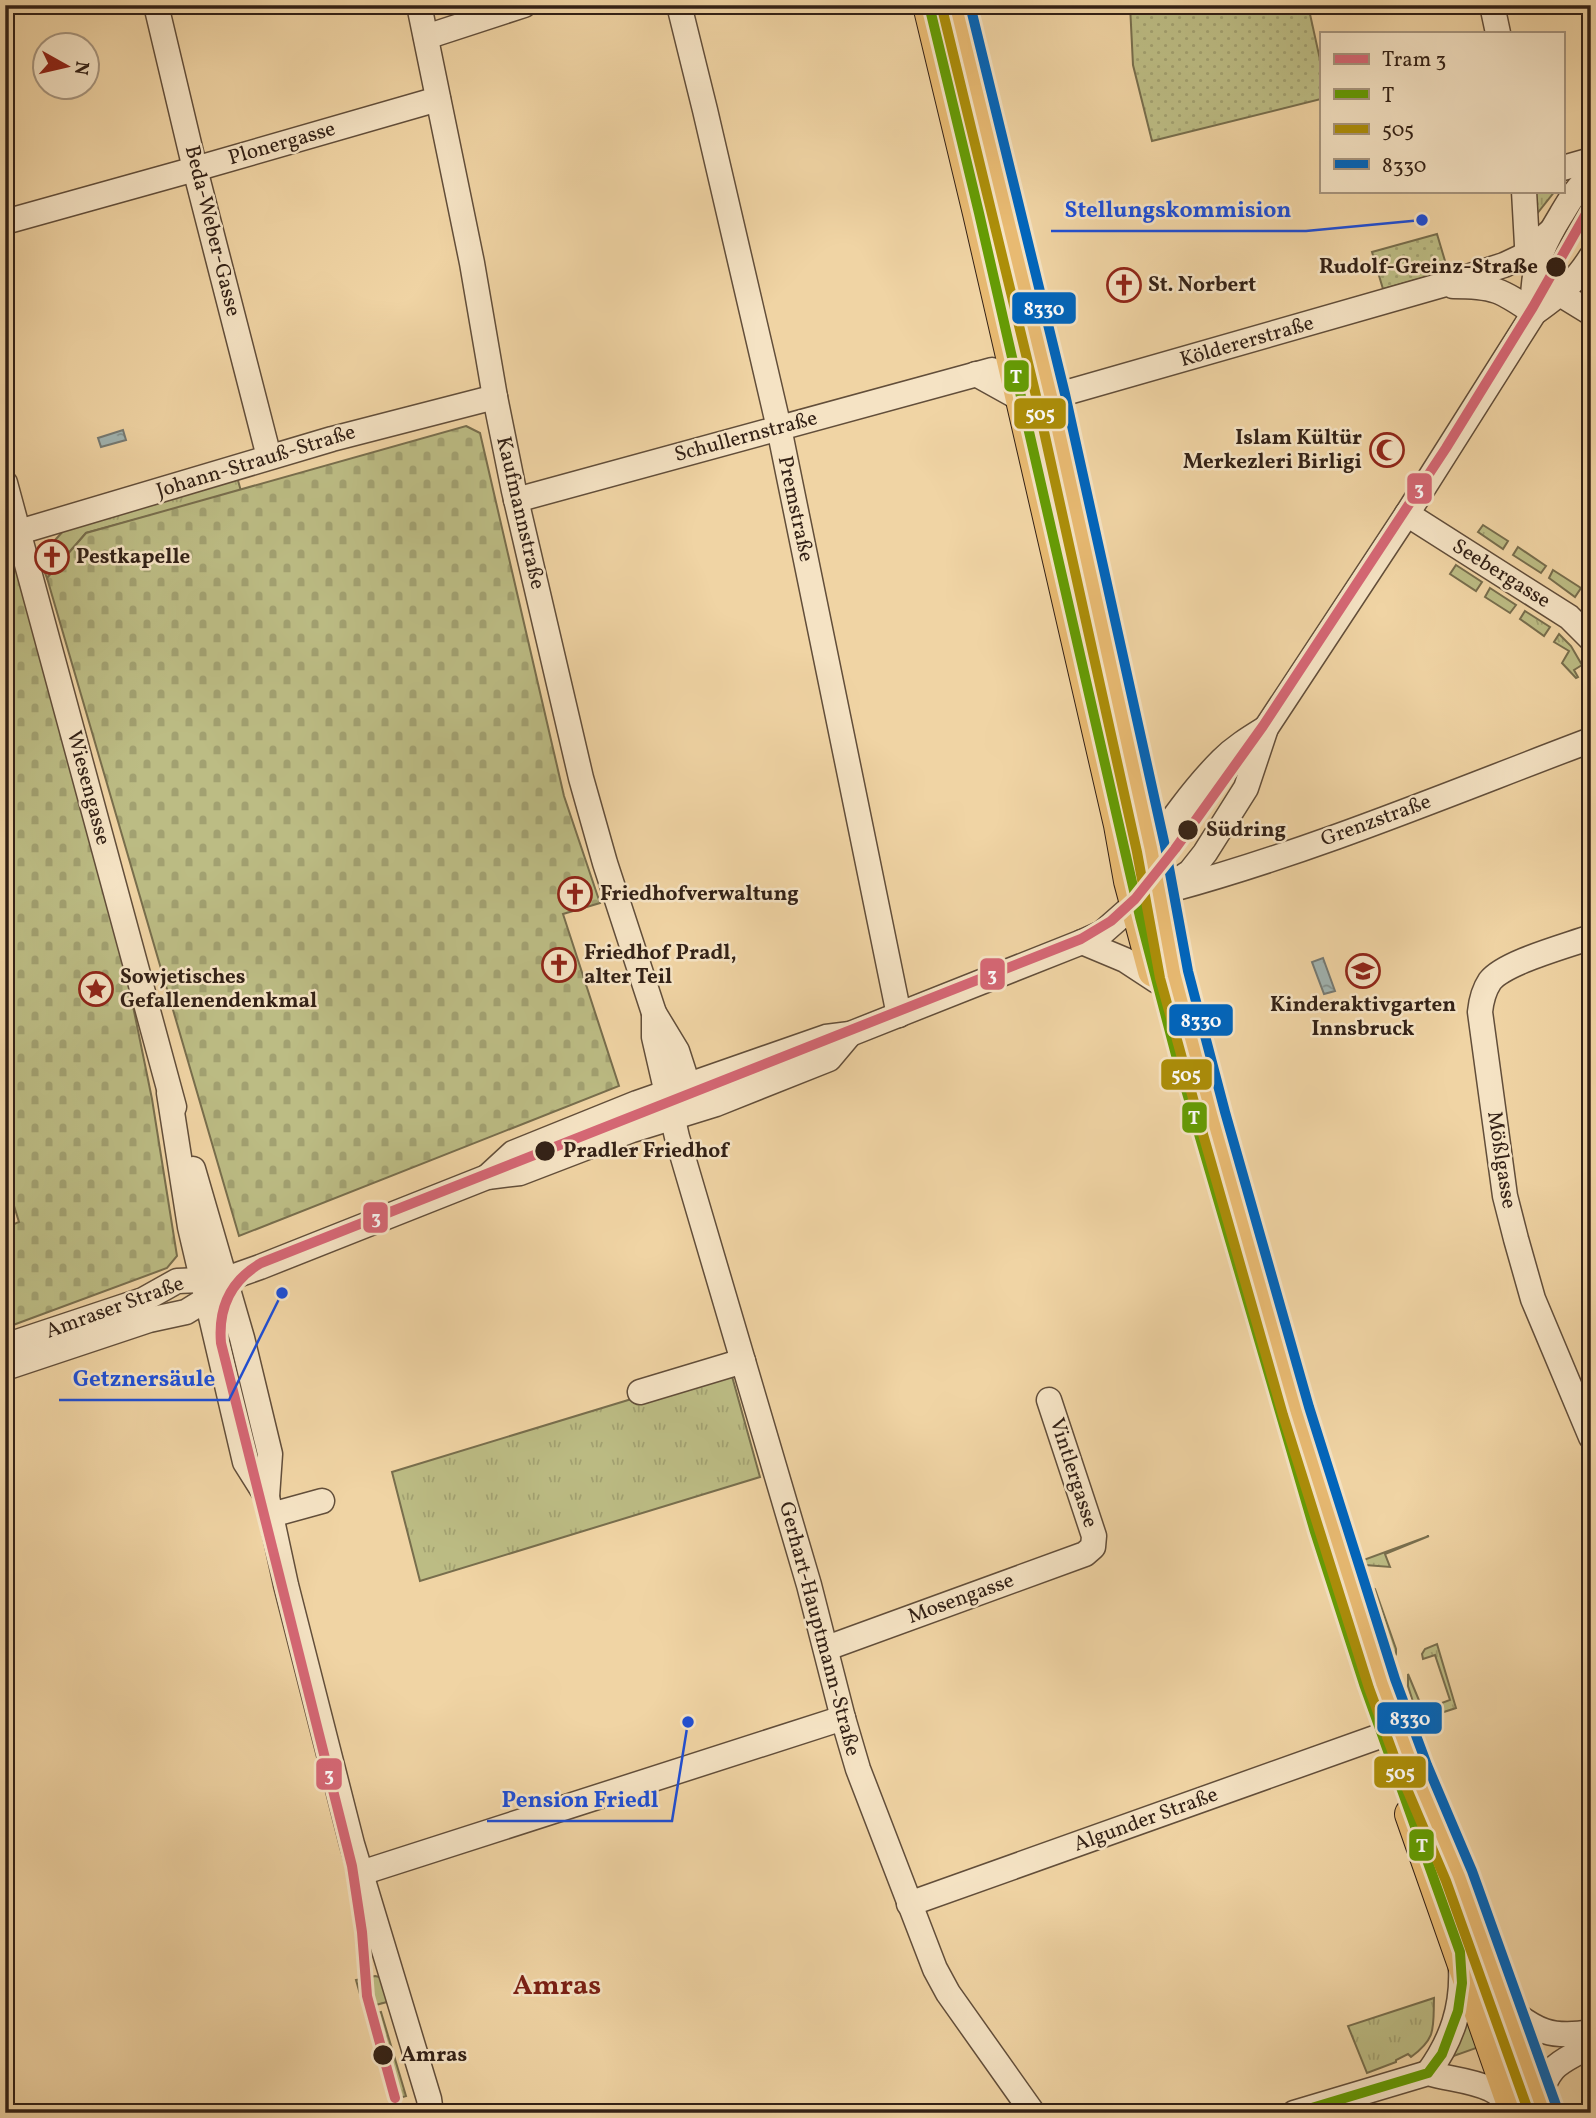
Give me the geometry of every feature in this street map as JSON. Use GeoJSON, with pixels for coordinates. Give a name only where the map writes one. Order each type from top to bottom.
{"type":"FeatureCollection","features":[{"type":"Feature","properties":{"kind":"main road"},"geometry":{"type":"LineString","coordinates":[[929,5],[1013,364],[1036,398],[1103,639],[1152,849],[1142,892],[1157,981],[1255,1333],[1331,1582],[1383,1735],[1460,1952],[1528,2107]]}},
{"type":"Feature","properties":{"kind":"main road"},"geometry":{"type":"LineString","coordinates":[[956,5],[1119,825],[1142,892],[1169,951],[1184,1017],[1330,1525],[1399,1733],[1459,1876],[1506,2007],[1528,2107]]}},
{"type":"Feature","properties":{"kind":"street","name":"Beda-Weber-Gasse"},"geometry":{"type":"LineString","coordinates":[[156,5],[269,457]]}},
{"type":"Feature","properties":{"kind":"street","name":"Kaufmannstraße"},"geometry":{"type":"LineString","coordinates":[[419,5],[472,263],[516,500],[581,778],[605,863],[654,1013],[654,1037],[676,1098]]}},
{"type":"Feature","properties":{"kind":"street"},"geometry":{"type":"LineString","coordinates":[[426,37],[524,5]]}},
{"type":"Feature","properties":{"kind":"street","name":"Premstraße"},"geometry":{"type":"LineString","coordinates":[[679,5],[779,428],[900,1014]]}},
{"type":"Feature","properties":{"kind":"street"},"geometry":{"type":"LineString","coordinates":[[1492,5],[1498,32]]}},
{"type":"Feature","properties":{"kind":"street","name":"Plonergasse"},"geometry":{"type":"LineString","coordinates":[[5,222],[438,99]]}},
{"type":"Feature","properties":{"kind":"street"},"geometry":{"type":"LineString","coordinates":[[1564,168],[1591,160]]}},
{"type":"Feature","properties":{"kind":"street"},"geometry":{"type":"LineString","coordinates":[[1142,892],[1190,872],[1227,820],[1246,788],[1266,728],[1407,514],[1533,301],[1540,256],[1550,232],[1577,188],[1591,176]]}},
{"type":"Feature","properties":{"kind":"street"},"geometry":{"type":"LineString","coordinates":[[1524,192],[1533,301]]}},
{"type":"Feature","properties":{"kind":"street","name":"Köldererstraße"},"geometry":{"type":"LineString","coordinates":[[1036,398],[1442,285],[1504,265],[1527,252],[1550,232]]}},
{"type":"Feature","properties":{"kind":"street"},"geometry":{"type":"LineString","coordinates":[[1533,301],[1560,294],[1578,276],[1591,257]]}},
{"type":"Feature","properties":{"kind":"street","name":"Köldererstraße"},"geometry":{"type":"LineString","coordinates":[[1442,285],[1490,288],[1533,301]]}},
{"type":"Feature","properties":{"kind":"street"},"geometry":{"type":"LineString","coordinates":[[1560,294],[1591,313]]}},
{"type":"Feature","properties":{"kind":"street","name":"Schullernstraße"},"geometry":{"type":"LineString","coordinates":[[516,500],[1013,364]]}},
{"type":"Feature","properties":{"kind":"street"},"geometry":{"type":"LineString","coordinates":[[976,374],[1036,398]]}},
{"type":"Feature","properties":{"kind":"street","name":"Johann-Strauß-Straße"},"geometry":{"type":"LineString","coordinates":[[19,532],[269,457],[495,397]]}},
{"type":"Feature","properties":{"kind":"street","name":"Wiesengasse"},"geometry":{"type":"LineString","coordinates":[[5,483],[169,1093],[190,1227],[212,1286],[245,1462],[269,1506],[295,1622],[361,1873],[431,2113]]}},
{"type":"Feature","properties":{"kind":"street","name":"Seebergasse"},"geometry":{"type":"LineString","coordinates":[[1407,514],[1569,617],[1591,639]]}},
{"type":"Feature","properties":{"kind":"street"},"geometry":{"type":"LineString","coordinates":[[1152,849],[1222,759],[1266,728]]}},
{"type":"Feature","properties":{"kind":"street","name":"Grenzstraße"},"geometry":{"type":"LineString","coordinates":[[1142,892],[1207,880],[1309,846],[1591,740]]}},
{"type":"Feature","properties":{"kind":"street"},"geometry":{"type":"LineString","coordinates":[[1138,793],[1171,802],[1190,798]]}},
{"type":"Feature","properties":{"kind":"street","name":"Amraser Straße"},"geometry":{"type":"LineString","coordinates":[[5,1367],[149,1320],[186,1312],[212,1286],[487,1177],[513,1153],[676,1098],[826,1037],[850,1034],[1082,942],[1112,925],[1142,892]]}},
{"type":"Feature","properties":{"kind":"street","name":"Mößlgasse"},"geometry":{"type":"LineString","coordinates":[[1591,937],[1505,969],[1490,982],[1482,997],[1480,1012],[1510,1217],[1533,1299],[1591,1437]]}},
{"type":"Feature","properties":{"kind":"street"},"geometry":{"type":"LineString","coordinates":[[1082,942],[1125,960],[1157,981]]}},
{"type":"Feature","properties":{"kind":"street","name":"Amraser Straße"},"geometry":{"type":"LineString","coordinates":[[676,1098],[716,1104],[829,1059],[850,1034]]}},
{"type":"Feature","properties":{"kind":"street","name":"Gerhart-Hauptmann-Straße"},"geometry":{"type":"LineString","coordinates":[[676,1098],[677,1137],[827,1648],[858,1769],[924,1946],[948,1993],[1033,2113]]}},
{"type":"Feature","properties":{"kind":"street","name":"Amraser Straße"},"geometry":{"type":"LineString","coordinates":[[5,1346],[143,1300],[177,1281],[212,1286]]}},
{"type":"Feature","properties":{"kind":"street"},"geometry":{"type":"LineString","coordinates":[[640,1392],[743,1361]]}},
{"type":"Feature","properties":{"kind":"street","name":"Vintlergasse"},"geometry":{"type":"LineString","coordinates":[[1049,1400],[1094,1536],[1093,1547]]}},
{"type":"Feature","properties":{"kind":"street"},"geometry":{"type":"LineString","coordinates":[[269,1506],[322,1501]]}},
{"type":"Feature","properties":{"kind":"street","name":"Mosengasse"},"geometry":{"type":"LineString","coordinates":[[827,1648],[1085,1554],[1093,1547]]}},
{"type":"Feature","properties":{"kind":"street"},"geometry":{"type":"LineString","coordinates":[[361,1873],[843,1718]]}},
{"type":"Feature","properties":{"kind":"street","name":"Algunder Straße"},"geometry":{"type":"LineString","coordinates":[[909,1905],[1383,1735]]}},
{"type":"Feature","properties":{"kind":"street"},"geometry":{"type":"LineString","coordinates":[[1428,2073],[1448,2042],[1458,2011],[1462,1983],[1460,1952]]}},
{"type":"Feature","properties":{"kind":"street"},"geometry":{"type":"LineString","coordinates":[[1506,2007],[1529,2025],[1549,2033],[1572,2035],[1591,2032]]}},
{"type":"Feature","properties":{"kind":"street"},"geometry":{"type":"LineString","coordinates":[[1294,2113],[1428,2073],[1492,2090],[1528,2107],[1556,2064],[1591,2045]]}},
{"type":"Feature","properties":{"kind":"green space"},"geometry":{"type":"Polygon","coordinates":[[[1130,5],[1308,5],[1320,59],[1320,99],[1152,141],[1133,65],[1130,5]]]}},
{"type":"Feature","properties":{"kind":"green space"},"geometry":{"type":"Polygon","coordinates":[[[1531,192],[1554,192],[1536,215],[1531,192]]]}},
{"type":"Feature","properties":{"kind":"green space"},"geometry":{"type":"Polygon","coordinates":[[[1437,234],[1448,271],[1383,289],[1372,252],[1437,234]]]}},
{"type":"Feature","properties":{"kind":"green space","name":"Pradler Friedhof"},"geometry":{"type":"Polygon","coordinates":[[[466,426],[480,433],[564,796],[600,903],[563,914],[619,1086],[239,1236],[47,578],[86,533],[466,426]]]}},
{"type":"Feature","properties":{"kind":"green space"},"geometry":{"type":"Polygon","coordinates":[[[237,477],[241,491],[86,533],[47,578],[39,558],[65,529],[237,477]]]}},
{"type":"Feature","properties":{"kind":"green space"},"geometry":{"type":"Polygon","coordinates":[[[1483,525],[1508,541],[1503,549],[1478,532],[1483,525]]]}},
{"type":"Feature","properties":{"kind":"green space"},"geometry":{"type":"Polygon","coordinates":[[[10,539],[126,972],[152,1099],[177,1256],[167,1268],[5,1328],[5,1228],[19,1222],[5,1177],[5,540],[10,539]]]}},
{"type":"Feature","properties":{"kind":"green space"},"geometry":{"type":"Polygon","coordinates":[[[1518,547],[1546,566],[1541,573],[1513,555],[1518,547]]]}},
{"type":"Feature","properties":{"kind":"green space"},"geometry":{"type":"Polygon","coordinates":[[[1456,565],[1482,582],[1476,591],[1450,574],[1456,565]]]}},
{"type":"Feature","properties":{"kind":"green space"},"geometry":{"type":"Polygon","coordinates":[[[1553,570],[1581,588],[1575,597],[1549,578],[1553,570]]]}},
{"type":"Feature","properties":{"kind":"green space"},"geometry":{"type":"Polygon","coordinates":[[[1490,588],[1516,605],[1510,613],[1485,597],[1490,588]]]}},
{"type":"Feature","properties":{"kind":"green space"},"geometry":{"type":"Polygon","coordinates":[[[1525,611],[1550,627],[1544,636],[1520,619],[1525,611]]]}},
{"type":"Feature","properties":{"kind":"green space"},"geometry":{"type":"Polygon","coordinates":[[[1559,634],[1571,646],[1582,665],[1574,670],[1578,677],[1576,678],[1562,663],[1569,651],[1554,642],[1559,634]]]}},
{"type":"Feature","properties":{"kind":"green space"},"geometry":{"type":"Polygon","coordinates":[[[1301,1360],[1341,1500],[1337,1508],[1299,1380],[1301,1360]]]}},
{"type":"Feature","properties":{"kind":"green space"},"geometry":{"type":"Polygon","coordinates":[[[730,1369],[760,1477],[420,1581],[392,1472],[730,1369]]]}},
{"type":"Feature","properties":{"kind":"green space"},"geometry":{"type":"Polygon","coordinates":[[[1429,1536],[1385,1554],[1390,1567],[1358,1562],[1429,1536]]]}},
{"type":"Feature","properties":{"kind":"green space"},"geometry":{"type":"Polygon","coordinates":[[[1368,1587],[1375,1589],[1396,1649],[1393,1660],[1368,1587]]]}},
{"type":"Feature","properties":{"kind":"green space"},"geometry":{"type":"Polygon","coordinates":[[[1437,1644],[1456,1708],[1416,1721],[1408,1674],[1423,1710],[1450,1700],[1435,1655],[1423,1659],[1425,1649],[1437,1644]]]}},
{"type":"Feature","properties":{"kind":"green space"},"geometry":{"type":"Polygon","coordinates":[[[375,1976],[384,1978],[391,2001],[364,2008],[356,1980],[375,1976]]]}},
{"type":"Feature","properties":{"kind":"green space"},"geometry":{"type":"Polygon","coordinates":[[[1434,1998],[1432,2032],[1425,2044],[1411,2057],[1408,2054],[1396,2062],[1367,2073],[1348,2026],[1434,1998]]]}},
{"type":"Feature","properties":{"kind":"green space"},"geometry":{"type":"Polygon","coordinates":[[[381,2012],[406,2096],[392,2100],[367,2016],[381,2012]]]}},
{"type":"Feature","properties":{"kind":"green space"},"geometry":{"type":"Polygon","coordinates":[[[1465,2012],[1479,2047],[1451,2057],[1465,2012]]]}},
{"type":"Feature","properties":{"kind":"water"},"geometry":{"type":"Polygon","coordinates":[[[123,430],[126,440],[101,447],[98,438],[123,430]]]}},
{"type":"Feature","properties":{"kind":"water"},"geometry":{"type":"Polygon","coordinates":[[[1323,958],[1335,991],[1324,994],[1312,962],[1323,958]]]}},
{"type":"Feature","properties":{"kind":"tram line","name":"3"},"geometry":{"type":"LineString","coordinates":[[395,2098],[367,1996],[362,1932],[352,1866],[221,1343],[224,1307],[234,1287],[261,1263],[1081,939],[1111,921],[1135,899],[1175,849],[1263,726],[1446,448],[1533,307],[1591,205]]}},
{"type":"Feature","properties":{"kind":"transit line","name":"T"},"geometry":{"type":"LineString","coordinates":[[929,5],[1140,917],[1176,1055],[1315,1532],[1364,1684],[1460,1952],[1462,1983],[1458,2011],[1442,2054],[1428,2073],[1295,2113]]}},
{"type":"Feature","properties":{"kind":"transit line","name":"8330"},"geometry":{"type":"LineString","coordinates":[[970,5],[1065,394],[1165,846],[1188,971],[1225,1112],[1309,1407],[1395,1679],[1427,1765],[1472,1871],[1557,2108]]}},
{"type":"Feature","properties":{"kind":"transit line","name":"505"},"geometry":{"type":"LineString","coordinates":[[942,8],[1037,400],[1137,852],[1160,978],[1199,1120],[1283,1415],[1369,1688],[1401,1775],[1446,1881],[1529,2113]]}},
{"type":"Feature","properties":{"kind":"place","name":"Stellungskommision"},"geometry":{"type":"Point","coordinates":[1422,220]}},
{"type":"Feature","properties":{"kind":"place","name":"Rudolf-Greinz-Straße"},"geometry":{"type":"Point","coordinates":[1556,267]}},
{"type":"Feature","properties":{"kind":"place","name":"St. Norbert"},"geometry":{"type":"Point","coordinates":[1124,285]}},
{"type":"Feature","properties":{"kind":"place","name":"Islam Kültür Merkezleri Birligi"},"geometry":{"type":"Point","coordinates":[1387,450]}},
{"type":"Feature","properties":{"kind":"place","name":"Pestkapelle"},"geometry":{"type":"Point","coordinates":[52,557]}},
{"type":"Feature","properties":{"kind":"place","name":"Südring"},"geometry":{"type":"Point","coordinates":[1188,830]}},
{"type":"Feature","properties":{"kind":"place","name":"Friedhofverwaltung"},"geometry":{"type":"Point","coordinates":[575,894]}},
{"type":"Feature","properties":{"kind":"place","name":"Friedhof Pradl, alter Teil"},"geometry":{"type":"Point","coordinates":[559,965]}},
{"type":"Feature","properties":{"kind":"place","name":"Kinderaktivgarten Innsbruck"},"geometry":{"type":"Point","coordinates":[1363,971]}},
{"type":"Feature","properties":{"kind":"place","name":"Sowjetisches Gefallenendenkmal"},"geometry":{"type":"Point","coordinates":[96,989]}},
{"type":"Feature","properties":{"kind":"place","name":"Pradler Friedhof"},"geometry":{"type":"Point","coordinates":[545,1151]}},
{"type":"Feature","properties":{"kind":"place","name":"Getznersäule"},"geometry":{"type":"Point","coordinates":[282,1293]}},
{"type":"Feature","properties":{"kind":"place","name":"Pension Friedl"},"geometry":{"type":"Point","coordinates":[688,1722]}},
{"type":"Feature","properties":{"kind":"place","name":"Amras"},"geometry":{"type":"Point","coordinates":[383,2055]}},
{"type":"Feature","properties":{"kind":"district","name":"Amras"},"geometry":{"type":"Point","coordinates":[557,1986]}}]}
